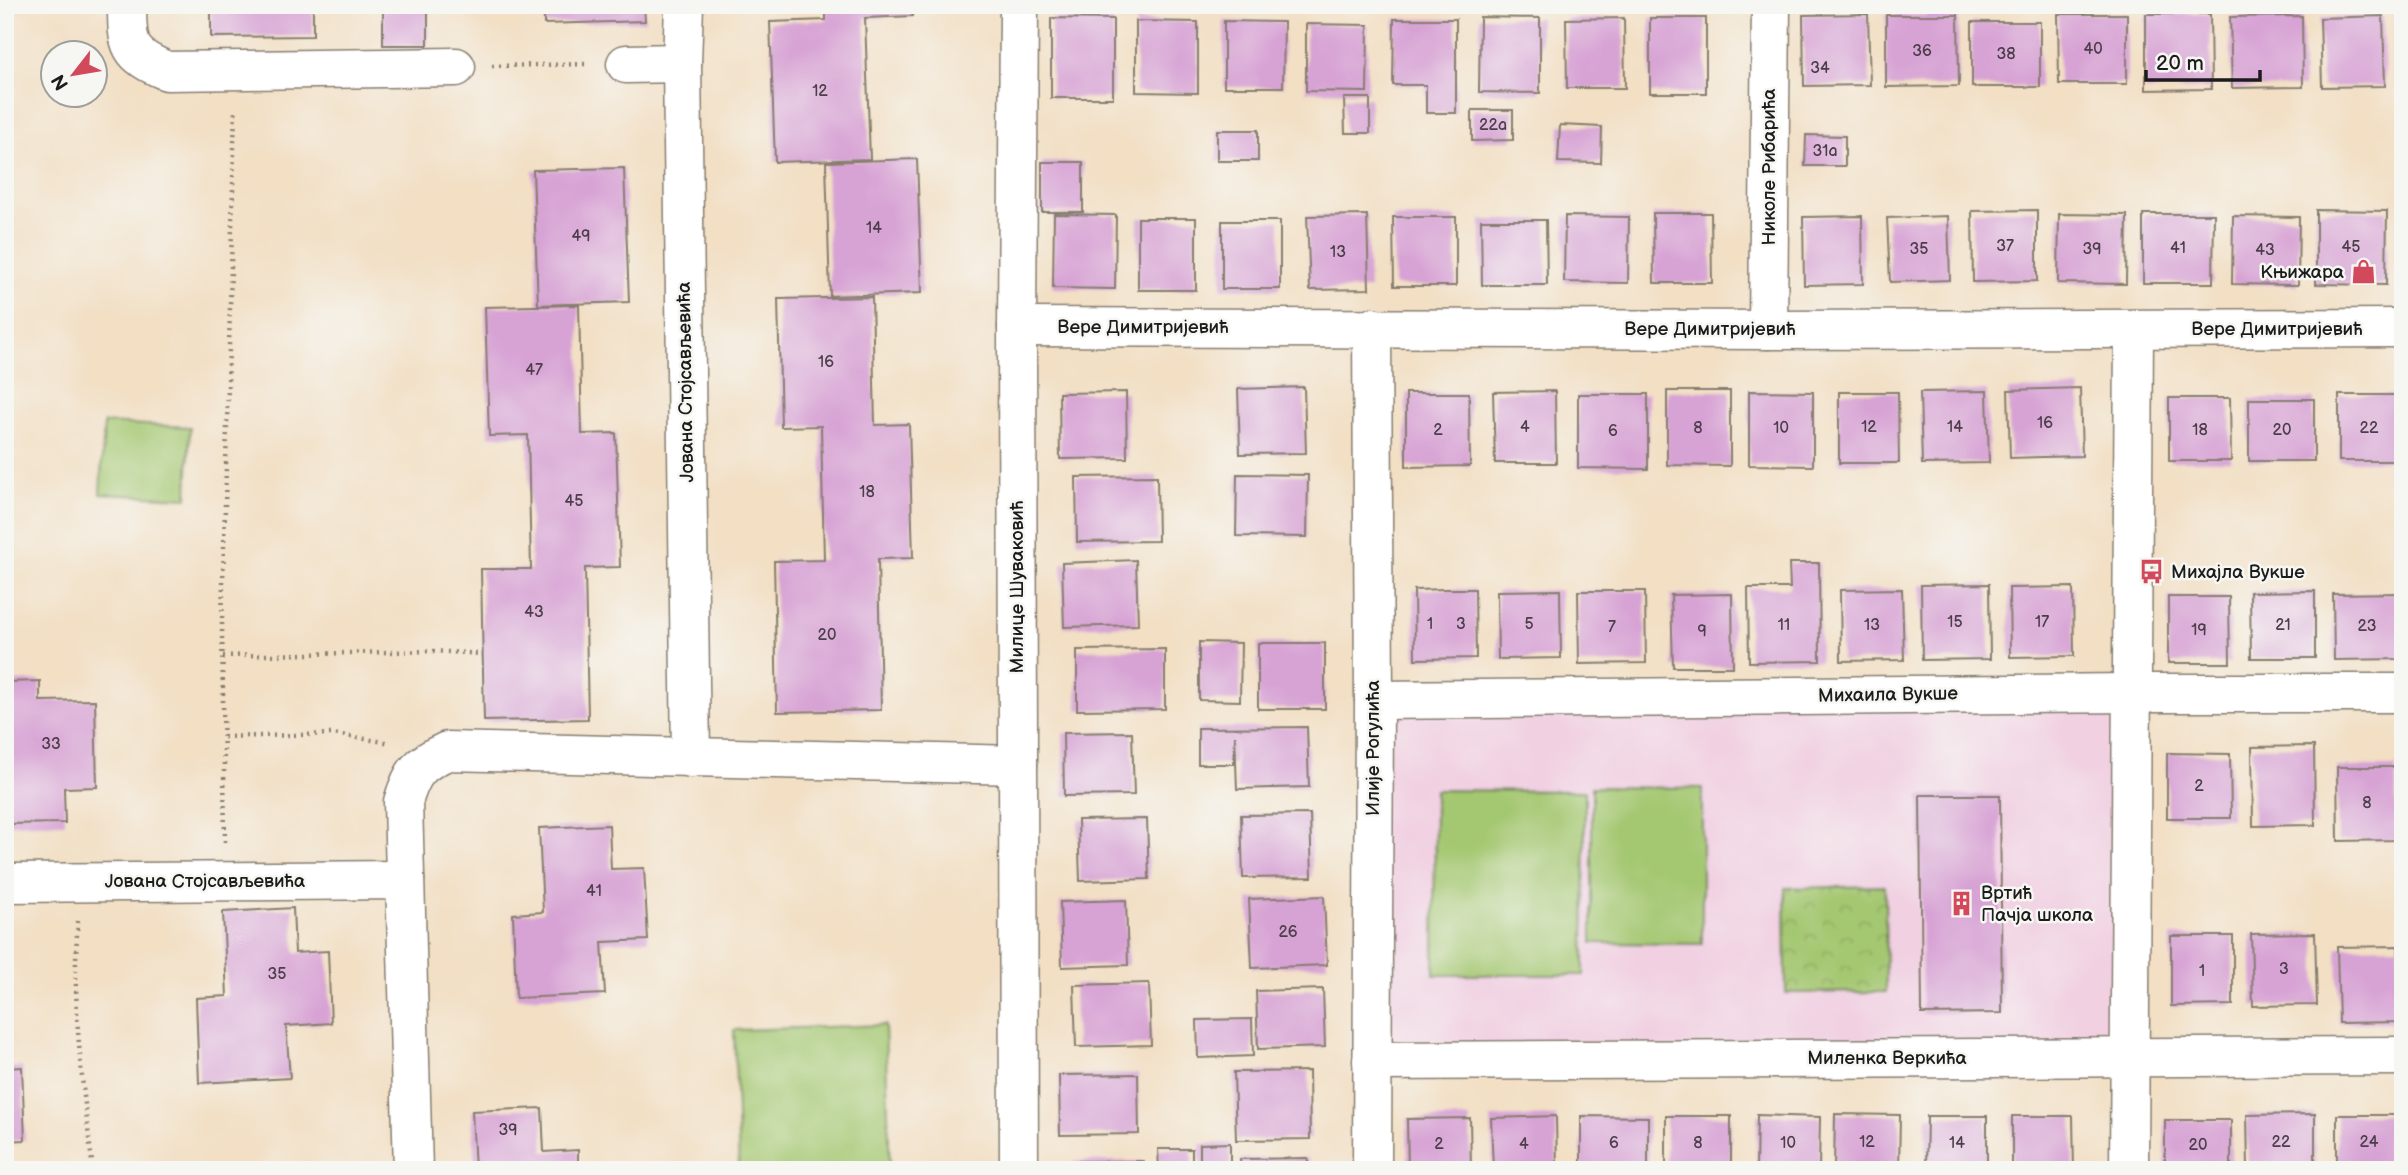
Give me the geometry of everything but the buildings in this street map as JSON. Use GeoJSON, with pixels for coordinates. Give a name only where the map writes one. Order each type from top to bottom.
{"type":"FeatureCollection","features":[{"type":"Feature","properties":{"kind":"street"},"geometry":{"type":"LineString","coordinates":[[127,5],[127,38],[136,55],[167,71],[456,67]]}},
{"type":"Feature","properties":{"kind":"street","name":"Јована Стојсављевића"},"geometry":{"type":"LineString","coordinates":[[684,5],[682,63],[691,758]]}},
{"type":"Feature","properties":{"kind":"street","name":"Милице Шуваковић"},"geometry":{"type":"LineString","coordinates":[[1019,5],[1019,1170]]}},
{"type":"Feature","properties":{"kind":"street","name":"Николе Рибарића"},"geometry":{"type":"LineString","coordinates":[[1768,330],[1771,5]]}},
{"type":"Feature","properties":{"kind":"street"},"geometry":{"type":"LineString","coordinates":[[626,64],[682,63]]}},
{"type":"Feature","properties":{"kind":"street","name":"Вере Димитријевић"},"geometry":{"type":"LineString","coordinates":[[1017,327],[1768,330],[2403,328]]}},
{"type":"Feature","properties":{"kind":"street","name":"Илије Рогулића"},"geometry":{"type":"LineString","coordinates":[[1372,327],[1372,1170]]}},
{"type":"Feature","properties":{"kind":"street"},"geometry":{"type":"LineString","coordinates":[[2129,1170],[2134,329]]}},
{"type":"Feature","properties":{"kind":"street","name":"Михаила Вукше"},"geometry":{"type":"LineString","coordinates":[[1374,700],[2403,693]]}},
{"type":"Feature","properties":{"kind":"street"},"geometry":{"type":"LineString","coordinates":[[413,1170],[403,802],[415,770],[426,760],[447,751],[1018,765]]}},
{"type":"Feature","properties":{"kind":"street","name":"Јована Стојсављевића"},"geometry":{"type":"LineString","coordinates":[[5,883],[405,880]]}},
{"type":"Feature","properties":{"kind":"street","name":"Миленка Веркића"},"geometry":{"type":"LineString","coordinates":[[1372,1060],[2403,1056]]}},
{"type":"Feature","properties":{"kind":"path"},"geometry":{"type":"LineString","coordinates":[[456,67],[626,64]]}},
{"type":"Feature","properties":{"kind":"path"},"geometry":{"type":"LineString","coordinates":[[226,881],[223,656],[236,70]]}},
{"type":"Feature","properties":{"kind":"path"},"geometry":{"type":"LineString","coordinates":[[223,656],[432,651],[482,654]]}},
{"type":"Feature","properties":{"kind":"path"},"geometry":{"type":"LineString","coordinates":[[224,737],[333,734],[447,751]]}},
{"type":"Feature","properties":{"kind":"path"},"geometry":{"type":"LineString","coordinates":[[82,882],[75,963],[85,1104],[93,1170]]}},
{"type":"Feature","properties":{"kind":"shaded area"},"geometry":{"type":"Polygon","coordinates":[[[2132,693],[2131,1056],[1372,1061],[1374,700],[2132,693]]]}},
{"type":"Feature","properties":{"kind":"green space"},"geometry":{"type":"Polygon","coordinates":[[[104,423],[190,427],[187,498],[100,494],[104,423]]]}},
{"type":"Feature","properties":{"kind":"green space"},"geometry":{"type":"Polygon","coordinates":[[[1592,787],[1702,788],[1702,944],[1592,943],[1592,787]]]}},
{"type":"Feature","properties":{"kind":"green space"},"geometry":{"type":"Polygon","coordinates":[[[1435,790],[1585,791],[1584,975],[1434,975],[1435,790]]]}},
{"type":"Feature","properties":{"kind":"green space"},"geometry":{"type":"Polygon","coordinates":[[[1885,886],[1886,992],[1786,993],[1785,888],[1885,886]]]}},
{"type":"Feature","properties":{"kind":"green space"},"geometry":{"type":"Polygon","coordinates":[[[885,1025],[890,1170],[739,1170],[734,1030],[885,1025]]]}},
{"type":"Feature","properties":{"kind":"place","name":"Књижара"},"geometry":{"type":"Point","coordinates":[2364,272]}},
{"type":"Feature","properties":{"kind":"place","name":"Михајла Вукше"},"geometry":{"type":"Point","coordinates":[2151,572]}},
{"type":"Feature","properties":{"kind":"place","name":"Вртић Пачја школа"},"geometry":{"type":"Point","coordinates":[1961,904]}}]}
